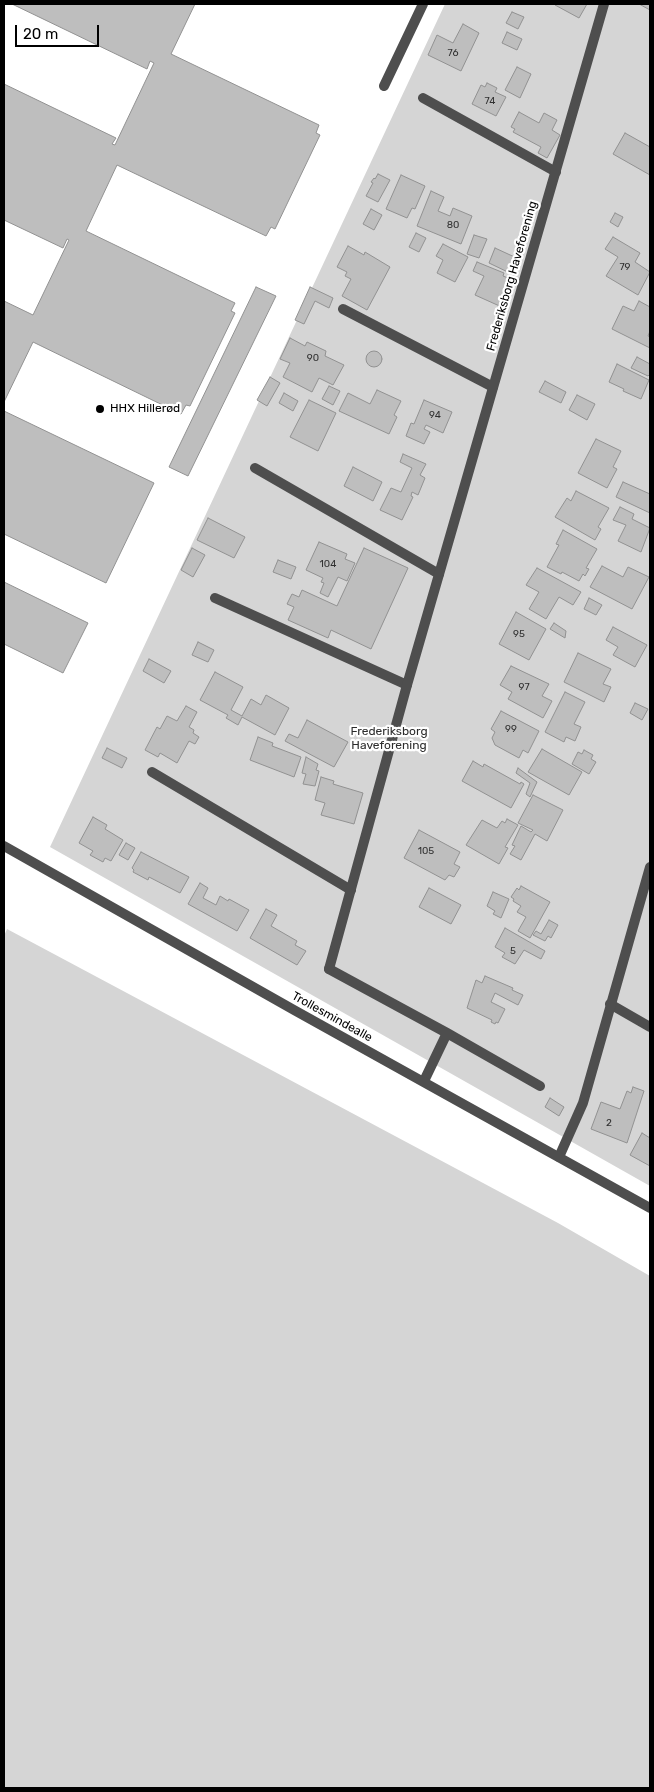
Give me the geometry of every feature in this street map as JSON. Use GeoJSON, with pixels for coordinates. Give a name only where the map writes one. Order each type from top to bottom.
{"type":"FeatureCollection","features":[{"type":"Feature","properties":{"kind":"street"},"geometry":{"type":"LineString","coordinates":[[384,86],[423,4]]}},
{"type":"Feature","properties":{"kind":"street","name":"Frederiksborg Haveforening"},"geometry":{"type":"LineString","coordinates":[[447,1033],[329,969],[407,685],[604,4]]}},
{"type":"Feature","properties":{"kind":"street"},"geometry":{"type":"LineString","coordinates":[[423,98],[556,172]]}},
{"type":"Feature","properties":{"kind":"street"},"geometry":{"type":"LineString","coordinates":[[343,309],[493,387]]}},
{"type":"Feature","properties":{"kind":"street"},"geometry":{"type":"LineString","coordinates":[[255,468],[439,574]]}},
{"type":"Feature","properties":{"kind":"street"},"geometry":{"type":"LineString","coordinates":[[215,598],[407,685]]}},
{"type":"Feature","properties":{"kind":"street"},"geometry":{"type":"LineString","coordinates":[[152,772],[351,890]]}},
{"type":"Feature","properties":{"kind":"street","name":"Trollesmindealle"},"geometry":{"type":"LineString","coordinates":[[4,846],[650,1208]]}},
{"type":"Feature","properties":{"kind":"street"},"geometry":{"type":"LineString","coordinates":[[559,1157],[583,1103],[650,867]]}},
{"type":"Feature","properties":{"kind":"street"},"geometry":{"type":"LineString","coordinates":[[610,1004],[650,1027]]}},
{"type":"Feature","properties":{"kind":"street"},"geometry":{"type":"LineString","coordinates":[[424,1081],[447,1033],[540,1086]]}},
{"type":"Feature","properties":{"kind":"green space","name":"Frederiksborg Haveforening"},"geometry":{"type":"Polygon","coordinates":[[[445,4],[650,4],[650,1186],[50,847],[445,4]]]}},
{"type":"Feature","properties":{"kind":"green space"},"geometry":{"type":"Polygon","coordinates":[[[7,929],[558,1223],[650,1276],[650,1788],[4,1788],[4,936],[7,929]]]}},
{"type":"Feature","properties":{"kind":"building"},"geometry":{"type":"Polygon","coordinates":[[[12,4],[195,4],[171,54],[319,125],[316,133],[320,135],[275,229],[271,227],[266,236],[117,165],[86,231],[235,303],[231,311],[235,313],[190,406],[186,405],[181,414],[33,342],[4,402],[4,301],[33,315],[69,240],[67,239],[63,248],[4,220],[4,84],[116,138],[112,144],[115,145],[154,63],[150,61],[147,69],[12,4]]]}},
{"type":"Feature","properties":{"kind":"building"},"geometry":{"type":"Polygon","coordinates":[[[556,4],[587,4],[579,18],[556,4]]]}},
{"type":"Feature","properties":{"kind":"building"},"geometry":{"type":"Polygon","coordinates":[[[639,4],[650,4],[650,10],[639,4]]]}},
{"type":"Feature","properties":{"kind":"building"},"geometry":{"type":"Polygon","coordinates":[[[512,12],[524,17],[518,29],[506,23],[512,12]]]}},
{"type":"Feature","properties":{"kind":"building"},"geometry":{"type":"Polygon","coordinates":[[[463,24],[479,33],[461,71],[428,55],[437,35],[453,43],[463,24]]]}},
{"type":"Feature","properties":{"kind":"building"},"geometry":{"type":"Polygon","coordinates":[[[507,32],[522,39],[517,50],[502,43],[507,32]]]}},
{"type":"Feature","properties":{"kind":"building"},"geometry":{"type":"Polygon","coordinates":[[[517,67],[531,74],[520,98],[505,90],[517,67]]]}},
{"type":"Feature","properties":{"kind":"building"},"geometry":{"type":"Polygon","coordinates":[[[487,83],[497,88],[495,92],[506,97],[496,116],[472,104],[481,85],[485,87],[487,83]]]}},
{"type":"Feature","properties":{"kind":"building"},"geometry":{"type":"Polygon","coordinates":[[[519,112],[539,123],[544,113],[557,120],[552,130],[560,135],[547,158],[538,153],[541,147],[513,132],[515,129],[511,127],[519,112]]]}},
{"type":"Feature","properties":{"kind":"building"},"geometry":{"type":"Polygon","coordinates":[[[625,133],[650,147],[650,175],[613,154],[625,133]]]}},
{"type":"Feature","properties":{"kind":"building"},"geometry":{"type":"Polygon","coordinates":[[[378,174],[390,180],[378,202],[366,196],[373,183],[371,182],[378,174]]]}},
{"type":"Feature","properties":{"kind":"building"},"geometry":{"type":"Polygon","coordinates":[[[401,175],[425,186],[415,209],[412,208],[407,218],[386,209],[401,175]]]}},
{"type":"Feature","properties":{"kind":"building"},"geometry":{"type":"Polygon","coordinates":[[[431,191],[444,197],[438,211],[450,216],[453,208],[472,216],[461,244],[417,226],[431,191]]]}},
{"type":"Feature","properties":{"kind":"building"},"geometry":{"type":"Polygon","coordinates":[[[371,209],[382,215],[374,230],[363,224],[371,209]]]}},
{"type":"Feature","properties":{"kind":"building"},"geometry":{"type":"Polygon","coordinates":[[[615,213],[623,217],[618,227],[610,222],[615,213]]]}},
{"type":"Feature","properties":{"kind":"building"},"geometry":{"type":"Polygon","coordinates":[[[416,233],[426,238],[419,252],[409,247],[416,233]]]}},
{"type":"Feature","properties":{"kind":"building"},"geometry":{"type":"Polygon","coordinates":[[[474,235],[487,239],[479,258],[467,254],[474,235]]]}},
{"type":"Feature","properties":{"kind":"building"},"geometry":{"type":"Polygon","coordinates":[[[613,237],[640,253],[635,262],[650,272],[638,295],[606,276],[618,257],[605,249],[613,237]]]}},
{"type":"Feature","properties":{"kind":"building"},"geometry":{"type":"Polygon","coordinates":[[[443,244],[468,257],[455,282],[437,273],[443,260],[436,256],[443,244]]]}},
{"type":"Feature","properties":{"kind":"building"},"geometry":{"type":"Polygon","coordinates":[[[348,246],[364,255],[365,252],[390,267],[367,310],[342,296],[351,279],[345,276],[347,272],[337,267],[348,246]]]}},
{"type":"Feature","properties":{"kind":"building"},"geometry":{"type":"Polygon","coordinates":[[[495,248],[521,260],[514,275],[489,263],[495,248]]]}},
{"type":"Feature","properties":{"kind":"building"},"geometry":{"type":"Polygon","coordinates":[[[477,262],[504,273],[503,276],[516,281],[504,308],[475,295],[484,276],[473,271],[477,262]]]}},
{"type":"Feature","properties":{"kind":"building"},"geometry":{"type":"Polygon","coordinates":[[[256,287],[276,296],[188,476],[169,467],[256,287]]]}},
{"type":"Feature","properties":{"kind":"building"},"geometry":{"type":"Polygon","coordinates":[[[310,287],[333,298],[329,308],[315,301],[304,324],[295,320],[310,287]]]}},
{"type":"Feature","properties":{"kind":"building"},"geometry":{"type":"Polygon","coordinates":[[[639,301],[650,307],[650,331],[648,336],[650,337],[650,348],[612,329],[623,306],[634,311],[639,301]]]}},
{"type":"Feature","properties":{"kind":"building"},"geometry":{"type":"Polygon","coordinates":[[[290,338],[305,346],[307,342],[326,351],[325,356],[344,365],[333,385],[319,378],[312,392],[283,377],[290,363],[280,359],[290,338]]]}},
{"type":"Feature","properties":{"kind":"building"},"geometry":{"type":"Polygon","coordinates":[[[374,351],[380,353],[382,359],[380,365],[374,367],[368,365],[366,359],[368,353],[374,351]]]}},
{"type":"Feature","properties":{"kind":"building"},"geometry":{"type":"Polygon","coordinates":[[[637,357],[650,364],[650,374],[648,376],[631,368],[637,357]]]}},
{"type":"Feature","properties":{"kind":"building"},"geometry":{"type":"Polygon","coordinates":[[[617,364],[649,380],[641,399],[609,382],[617,364]]]}},
{"type":"Feature","properties":{"kind":"building"},"geometry":{"type":"Polygon","coordinates":[[[270,377],[280,383],[267,406],[257,400],[270,377]]]}},
{"type":"Feature","properties":{"kind":"building"},"geometry":{"type":"Polygon","coordinates":[[[545,381],[566,392],[561,403],[539,392],[545,381]]]}},
{"type":"Feature","properties":{"kind":"building"},"geometry":{"type":"Polygon","coordinates":[[[329,386],[340,391],[333,405],[322,399],[329,386]]]}},
{"type":"Feature","properties":{"kind":"building"},"geometry":{"type":"Polygon","coordinates":[[[377,390],[401,401],[394,415],[397,417],[389,434],[339,411],[348,393],[370,404],[377,390]]]}},
{"type":"Feature","properties":{"kind":"building"},"geometry":{"type":"Polygon","coordinates":[[[284,393],[298,401],[293,411],[279,403],[284,393]]]}},
{"type":"Feature","properties":{"kind":"building"},"geometry":{"type":"Polygon","coordinates":[[[577,395],[595,404],[587,420],[569,410],[577,395]]]}},
{"type":"Feature","properties":{"kind":"building"},"geometry":{"type":"Polygon","coordinates":[[[309,400],[336,413],[318,451],[290,437],[309,400]]]}},
{"type":"Feature","properties":{"kind":"building"},"geometry":{"type":"Polygon","coordinates":[[[424,400],[452,412],[443,433],[426,425],[424,429],[430,432],[424,444],[406,436],[411,423],[414,424],[424,400]]]}},
{"type":"Feature","properties":{"kind":"building"},"geometry":{"type":"Polygon","coordinates":[[[4,411],[154,483],[106,583],[4,534],[4,411]]]}},
{"type":"Feature","properties":{"kind":"building"},"geometry":{"type":"Polygon","coordinates":[[[596,439],[621,451],[613,467],[617,469],[607,488],[578,473],[596,439]]]}},
{"type":"Feature","properties":{"kind":"building"},"geometry":{"type":"Polygon","coordinates":[[[403,454],[426,464],[420,475],[425,478],[418,495],[412,492],[411,496],[413,497],[402,520],[380,510],[391,488],[401,492],[412,468],[400,462],[403,454]]]}},
{"type":"Feature","properties":{"kind":"building"},"geometry":{"type":"Polygon","coordinates":[[[353,467],[382,482],[373,501],[344,486],[353,467]]]}},
{"type":"Feature","properties":{"kind":"building"},"geometry":{"type":"Polygon","coordinates":[[[623,482],[650,494],[650,513],[616,497],[623,482]]]}},
{"type":"Feature","properties":{"kind":"building"},"geometry":{"type":"Polygon","coordinates":[[[576,491],[609,508],[598,527],[601,529],[595,540],[555,517],[567,498],[571,501],[576,491]]]}},
{"type":"Feature","properties":{"kind":"building"},"geometry":{"type":"Polygon","coordinates":[[[620,507],[634,514],[632,519],[650,528],[641,552],[618,541],[626,525],[613,520],[620,507]]]}},
{"type":"Feature","properties":{"kind":"building"},"geometry":{"type":"Polygon","coordinates":[[[208,518],[245,537],[234,558],[197,540],[208,518]]]}},
{"type":"Feature","properties":{"kind":"building"},"geometry":{"type":"Polygon","coordinates":[[[563,530],[597,549],[586,568],[589,569],[579,581],[547,567],[559,545],[556,544],[563,530]]]}},
{"type":"Feature","properties":{"kind":"building"},"geometry":{"type":"Polygon","coordinates":[[[319,542],[347,554],[345,559],[355,563],[347,581],[338,577],[328,597],[320,593],[324,583],[321,582],[323,578],[306,570],[319,542]]]}},
{"type":"Feature","properties":{"kind":"building"},"geometry":{"type":"Polygon","coordinates":[[[192,548],[205,555],[193,577],[181,570],[192,548]]]}},
{"type":"Feature","properties":{"kind":"building"},"geometry":{"type":"Polygon","coordinates":[[[364,548],[408,568],[371,649],[331,630],[328,638],[288,620],[294,607],[287,604],[292,594],[299,597],[302,590],[337,606],[364,548]]]}},
{"type":"Feature","properties":{"kind":"building"},"geometry":{"type":"Polygon","coordinates":[[[278,560],[296,567],[291,579],[273,572],[278,560]]]}},
{"type":"Feature","properties":{"kind":"building"},"geometry":{"type":"Polygon","coordinates":[[[602,566],[623,577],[628,567],[649,577],[632,609],[590,587],[602,566]]]}},
{"type":"Feature","properties":{"kind":"building"},"geometry":{"type":"Polygon","coordinates":[[[537,568],[581,592],[573,605],[559,597],[546,619],[529,609],[539,592],[526,585],[537,568]]]}},
{"type":"Feature","properties":{"kind":"building"},"geometry":{"type":"Polygon","coordinates":[[[4,582],[88,623],[63,673],[4,644],[4,582]]]}},
{"type":"Feature","properties":{"kind":"building"},"geometry":{"type":"Polygon","coordinates":[[[589,598],[602,605],[596,615],[584,609],[589,598]]]}},
{"type":"Feature","properties":{"kind":"building"},"geometry":{"type":"Polygon","coordinates":[[[516,612],[546,629],[529,660],[499,644],[516,612]]]}},
{"type":"Feature","properties":{"kind":"building"},"geometry":{"type":"Polygon","coordinates":[[[554,623],[566,631],[565,638],[550,629],[554,623]]]}},
{"type":"Feature","properties":{"kind":"building"},"geometry":{"type":"Polygon","coordinates":[[[613,627],[647,645],[635,667],[613,655],[618,647],[606,640],[613,627]]]}},
{"type":"Feature","properties":{"kind":"building"},"geometry":{"type":"Polygon","coordinates":[[[198,642],[214,650],[208,662],[192,655],[198,642]]]}},
{"type":"Feature","properties":{"kind":"building"},"geometry":{"type":"Polygon","coordinates":[[[578,653],[611,669],[603,684],[611,687],[604,702],[564,682],[578,653]]]}},
{"type":"Feature","properties":{"kind":"building"},"geometry":{"type":"Polygon","coordinates":[[[149,659],[171,671],[164,683],[143,671],[149,659]]]}},
{"type":"Feature","properties":{"kind":"building"},"geometry":{"type":"Polygon","coordinates":[[[511,666],[549,684],[542,696],[552,701],[543,718],[508,699],[512,692],[500,685],[511,666]]]}},
{"type":"Feature","properties":{"kind":"building"},"geometry":{"type":"Polygon","coordinates":[[[215,672],[243,687],[231,710],[242,716],[251,699],[261,705],[266,695],[289,708],[275,735],[242,717],[238,725],[226,718],[228,715],[200,700],[215,672]]]}},
{"type":"Feature","properties":{"kind":"building"},"geometry":{"type":"Polygon","coordinates":[[[565,692],[585,702],[574,724],[581,727],[575,741],[566,737],[564,742],[545,732],[565,692]]]}},
{"type":"Feature","properties":{"kind":"building"},"geometry":{"type":"Polygon","coordinates":[[[635,703],[648,709],[642,720],[630,713],[635,703]]]}},
{"type":"Feature","properties":{"kind":"building"},"geometry":{"type":"Polygon","coordinates":[[[186,706],[197,712],[189,727],[199,737],[195,744],[189,741],[177,763],[160,753],[158,757],[145,750],[157,727],[160,729],[167,716],[177,721],[186,706]]]}},
{"type":"Feature","properties":{"kind":"building"},"geometry":{"type":"Polygon","coordinates":[[[501,711],[539,731],[528,753],[523,750],[519,758],[495,745],[492,738],[495,732],[491,729],[501,711]]]}},
{"type":"Feature","properties":{"kind":"building"},"geometry":{"type":"Polygon","coordinates":[[[307,720],[348,742],[334,767],[285,741],[289,734],[298,738],[307,720]]]}},
{"type":"Feature","properties":{"kind":"building"},"geometry":{"type":"Polygon","coordinates":[[[258,737],[273,743],[272,746],[301,757],[294,777],[250,760],[258,737]]]}},
{"type":"Feature","properties":{"kind":"building"},"geometry":{"type":"Polygon","coordinates":[[[107,748],[127,758],[122,768],[102,758],[107,748]]]}},
{"type":"Feature","properties":{"kind":"building"},"geometry":{"type":"Polygon","coordinates":[[[542,749],[582,772],[569,795],[528,772],[542,749]]]}},
{"type":"Feature","properties":{"kind":"building"},"geometry":{"type":"Polygon","coordinates":[[[584,750],[593,755],[591,759],[596,762],[589,774],[572,764],[578,752],[582,754],[584,750]]]}},
{"type":"Feature","properties":{"kind":"building"},"geometry":{"type":"Polygon","coordinates":[[[306,757],[318,764],[316,770],[319,771],[315,786],[303,784],[306,774],[302,773],[306,757]]]}},
{"type":"Feature","properties":{"kind":"building"},"geometry":{"type":"Polygon","coordinates":[[[473,761],[483,767],[484,764],[520,784],[521,782],[524,784],[511,808],[462,781],[473,761]]]}},
{"type":"Feature","properties":{"kind":"building"},"geometry":{"type":"Polygon","coordinates":[[[518,768],[537,782],[530,797],[526,794],[530,783],[516,773],[518,768]]]}},
{"type":"Feature","properties":{"kind":"building"},"geometry":{"type":"Polygon","coordinates":[[[321,777],[334,781],[333,784],[363,793],[354,824],[321,815],[325,803],[315,800],[321,777]]]}},
{"type":"Feature","properties":{"kind":"building"},"geometry":{"type":"Polygon","coordinates":[[[533,795],[563,810],[547,841],[535,834],[521,860],[510,854],[515,846],[512,845],[521,826],[531,832],[533,830],[518,823],[533,795]]]}},
{"type":"Feature","properties":{"kind":"building"},"geometry":{"type":"Polygon","coordinates":[[[93,817],[107,825],[105,829],[123,840],[111,861],[105,858],[103,862],[90,855],[93,851],[79,843],[93,817]]]}},
{"type":"Feature","properties":{"kind":"building"},"geometry":{"type":"Polygon","coordinates":[[[507,819],[518,825],[505,847],[508,848],[499,864],[466,845],[482,820],[497,828],[502,821],[505,823],[507,819]]]}},
{"type":"Feature","properties":{"kind":"building"},"geometry":{"type":"Polygon","coordinates":[[[419,830],[460,852],[454,864],[460,867],[454,877],[449,875],[445,880],[404,858],[419,830]]]}},
{"type":"Feature","properties":{"kind":"building"},"geometry":{"type":"Polygon","coordinates":[[[126,843],[135,848],[128,860],[119,855],[126,843]]]}},
{"type":"Feature","properties":{"kind":"building"},"geometry":{"type":"Polygon","coordinates":[[[141,852],[189,877],[180,893],[149,877],[148,880],[133,872],[132,868],[141,852]]]}},
{"type":"Feature","properties":{"kind":"building"},"geometry":{"type":"Polygon","coordinates":[[[200,883],[208,888],[203,898],[216,905],[220,896],[249,910],[237,931],[188,904],[200,883]]]}},
{"type":"Feature","properties":{"kind":"building"},"geometry":{"type":"Polygon","coordinates":[[[521,886],[550,902],[530,938],[518,931],[526,917],[517,912],[521,906],[513,901],[514,899],[511,897],[517,888],[519,890],[521,886]]]}},
{"type":"Feature","properties":{"kind":"building"},"geometry":{"type":"Polygon","coordinates":[[[429,888],[461,905],[451,924],[419,907],[429,888]]]}},
{"type":"Feature","properties":{"kind":"building"},"geometry":{"type":"Polygon","coordinates":[[[493,892],[509,899],[501,918],[493,914],[495,911],[487,906],[493,892]]]}},
{"type":"Feature","properties":{"kind":"building"},"geometry":{"type":"Polygon","coordinates":[[[266,909],[277,915],[271,926],[297,941],[295,945],[306,951],[297,965],[250,938],[266,909]]]}},
{"type":"Feature","properties":{"kind":"building"},"geometry":{"type":"Polygon","coordinates":[[[549,920],[558,925],[551,938],[548,936],[545,941],[533,935],[536,931],[541,934],[549,920]]]}},
{"type":"Feature","properties":{"kind":"building"},"geometry":{"type":"Polygon","coordinates":[[[505,928],[545,951],[541,959],[524,950],[515,964],[502,957],[505,953],[495,947],[505,928]]]}},
{"type":"Feature","properties":{"kind":"building"},"geometry":{"type":"Polygon","coordinates":[[[485,976],[513,988],[512,990],[523,995],[518,1005],[495,993],[491,1002],[505,1009],[498,1023],[496,1022],[495,1024],[491,1022],[492,1020],[467,1008],[476,980],[482,983],[485,976]]]}},
{"type":"Feature","properties":{"kind":"building"},"geometry":{"type":"Polygon","coordinates":[[[633,1087],[644,1091],[627,1143],[591,1129],[601,1102],[620,1109],[627,1091],[631,1093],[633,1087]]]}},
{"type":"Feature","properties":{"kind":"building"},"geometry":{"type":"Polygon","coordinates":[[[550,1098],[564,1107],[559,1116],[545,1107],[550,1098]]]}},
{"type":"Feature","properties":{"kind":"building"},"geometry":{"type":"Polygon","coordinates":[[[642,1133],[650,1138],[650,1166],[630,1155],[642,1133]]]}},
{"type":"Feature","properties":{"kind":"place","name":"HHX Hillerød"},"geometry":{"type":"Point","coordinates":[100,409]}}]}
